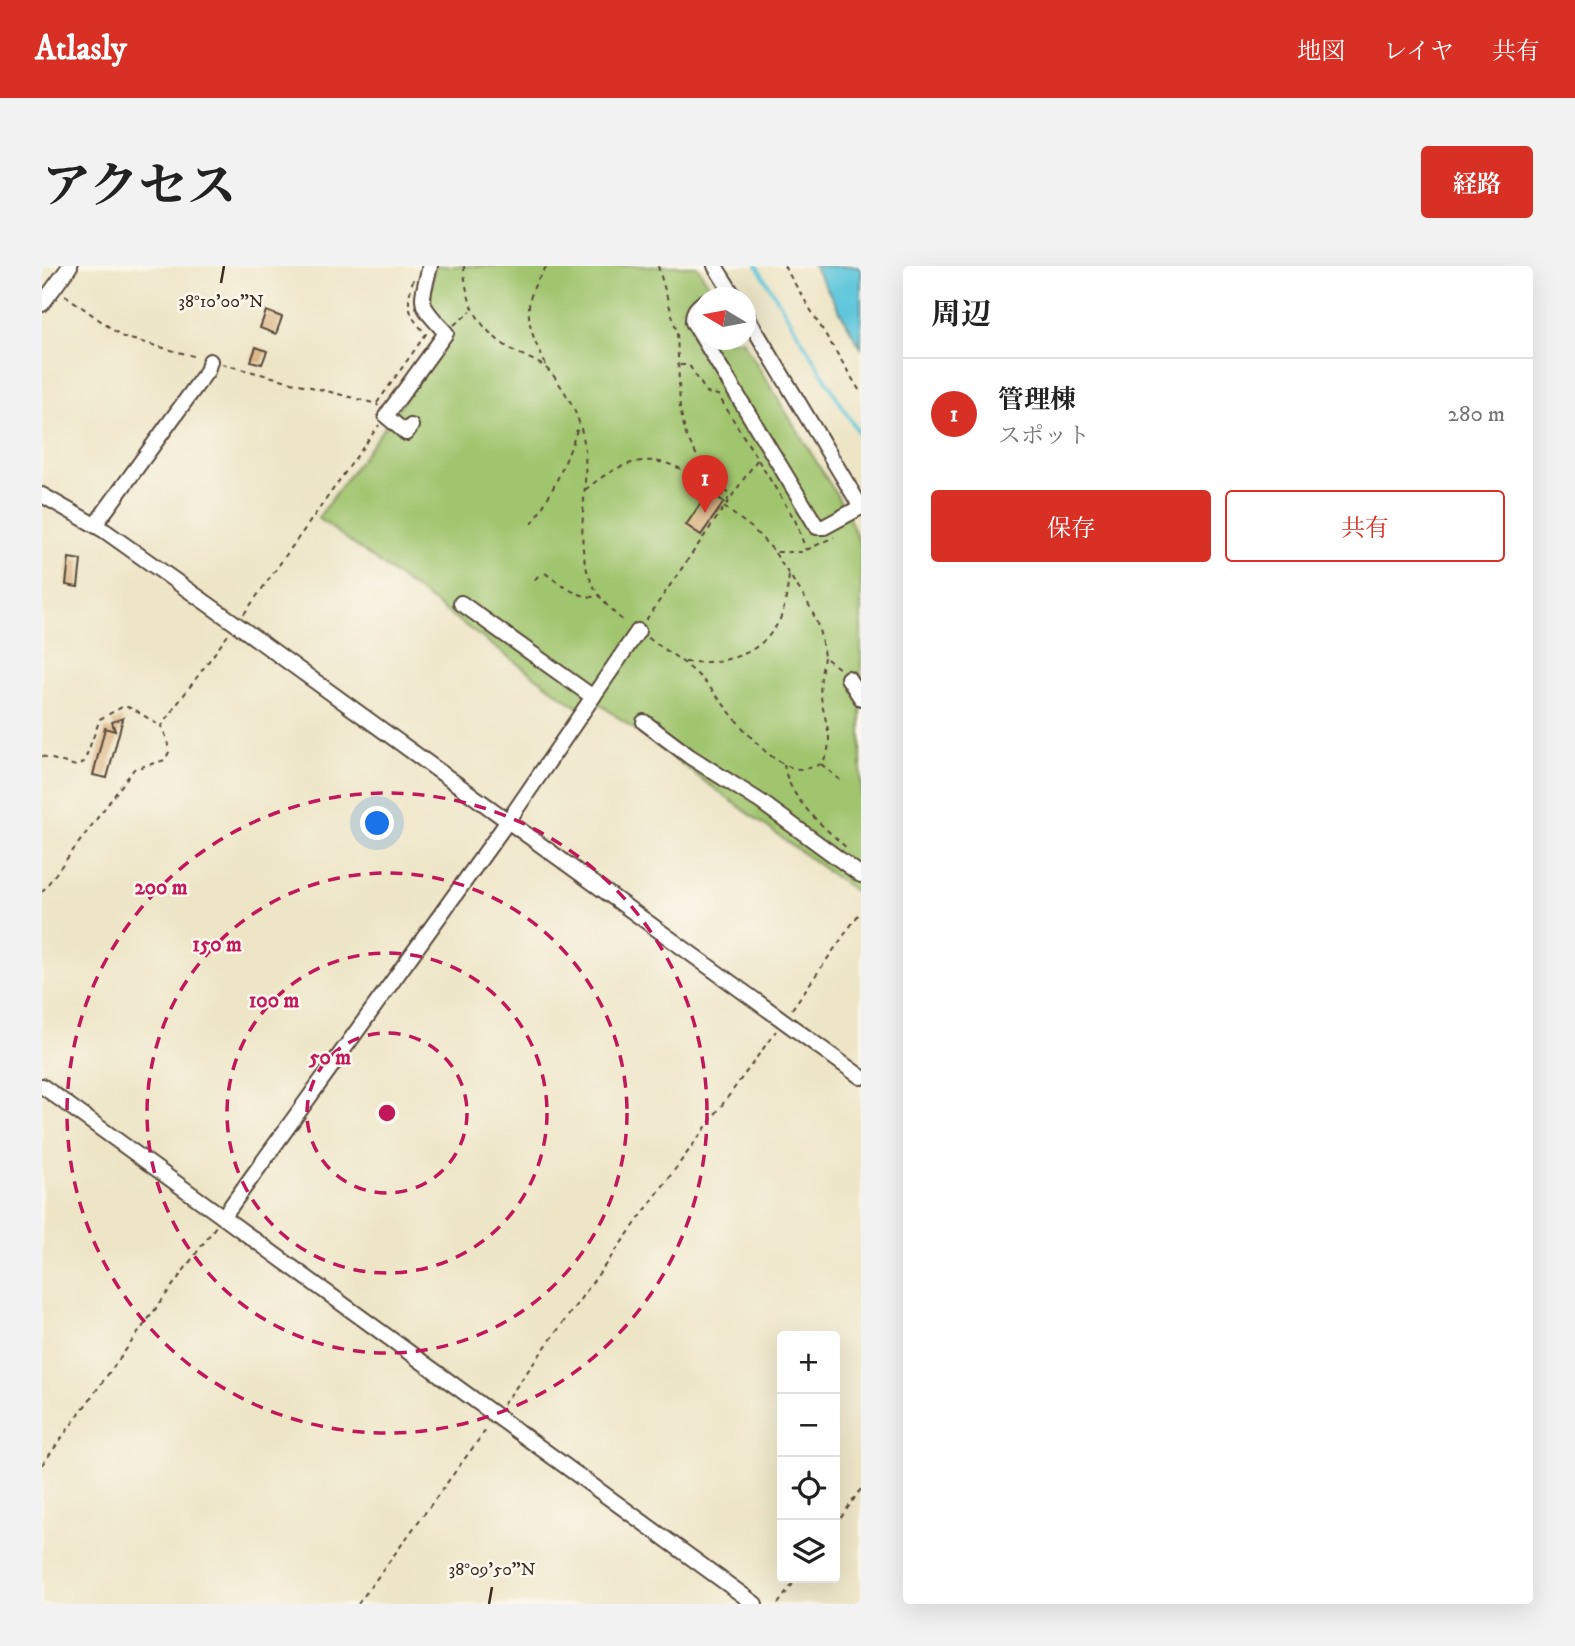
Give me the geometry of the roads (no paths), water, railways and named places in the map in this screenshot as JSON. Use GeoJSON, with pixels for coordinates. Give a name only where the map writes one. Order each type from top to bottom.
{"type":"FeatureCollection","features":[{"type":"Feature","properties":{"kind":"street"},"geometry":{"type":"LineString","coordinates":[[42,304],[70,266]]}},
{"type":"Feature","properties":{"kind":"street"},"geometry":{"type":"LineString","coordinates":[[411,426],[406,433],[381,410],[446,333],[426,311],[421,301],[430,266]]}},
{"type":"Feature","properties":{"kind":"street"},"geometry":{"type":"LineString","coordinates":[[715,266],[728,287]]}},
{"type":"Feature","properties":{"kind":"street"},"geometry":{"type":"LineString","coordinates":[[42,278],[55,287]]}},
{"type":"Feature","properties":{"kind":"street"},"geometry":{"type":"LineString","coordinates":[[711,350],[817,527],[824,527],[861,507],[756,332]]}},
{"type":"Feature","properties":{"kind":"street"},"geometry":{"type":"LineString","coordinates":[[95,525],[208,371],[210,360]]}},
{"type":"Feature","properties":{"kind":"street"},"geometry":{"type":"LineString","coordinates":[[42,495],[95,525],[236,624],[861,1077]]}},
{"type":"Feature","properties":{"kind":"street"},"geometry":{"type":"LineString","coordinates":[[461,603],[504,626],[580,681],[593,697]]}},
{"type":"Feature","properties":{"kind":"street"},"geometry":{"type":"LineString","coordinates":[[223,1217],[508,821],[593,697],[630,653],[638,631]]}},
{"type":"Feature","properties":{"kind":"street"},"geometry":{"type":"LineString","coordinates":[[848,678],[861,698]]}},
{"type":"Feature","properties":{"kind":"street"},"geometry":{"type":"LineString","coordinates":[[643,722],[761,802],[861,875]]}},
{"type":"Feature","properties":{"kind":"street"},"geometry":{"type":"LineString","coordinates":[[42,1086],[755,1604]]}},
{"type":"Feature","properties":{"kind":"water"},"geometry":{"type":"Polygon","coordinates":[[[814,266],[858,266],[861,271],[861,348],[814,266]]]}},
{"type":"Feature","properties":{"kind":"waterway"},"geometry":{"type":"LineString","coordinates":[[757,266],[861,437]]}},
{"type":"Feature","properties":{"kind":"place","name":"管理棟"},"geometry":{"type":"Point","coordinates":[705,513]}}]}
